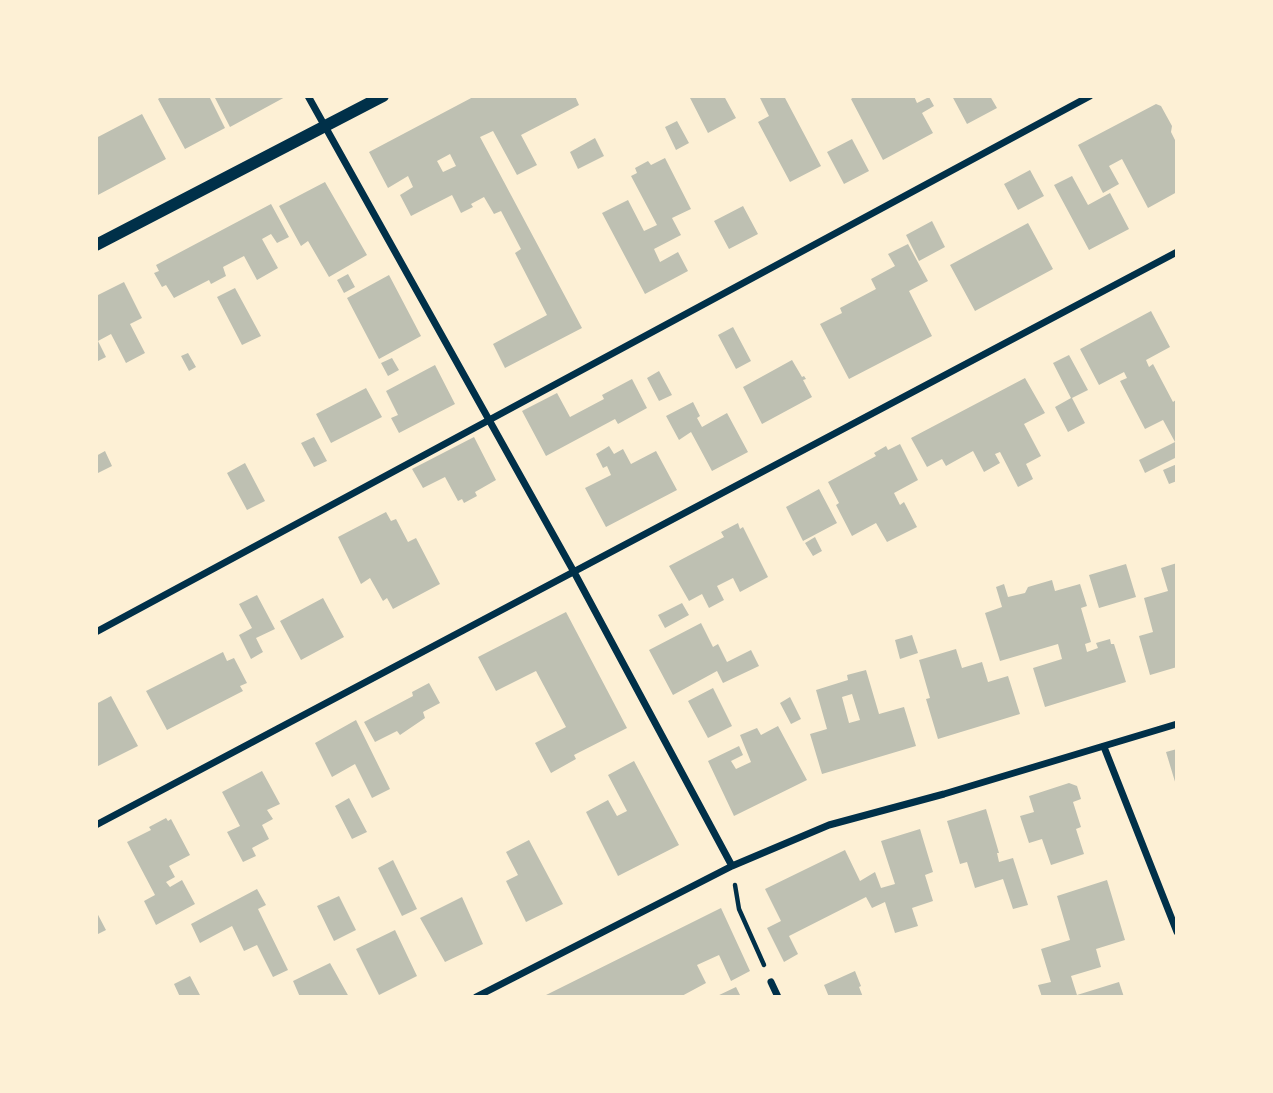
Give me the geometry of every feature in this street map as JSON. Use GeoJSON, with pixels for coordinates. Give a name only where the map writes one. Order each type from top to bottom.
{"type":"FeatureCollection","features":[{"type":"Feature","properties":{"kind":"street"},"geometry":{"type":"LineString","coordinates":[[308,96],[574,572],[732,866]]}},
{"type":"Feature","properties":{"kind":"street"},"geometry":{"type":"LineString","coordinates":[[96,245],[383,96]]}},
{"type":"Feature","properties":{"kind":"street"},"geometry":{"type":"LineString","coordinates":[[96,632],[1090,96]]}},
{"type":"Feature","properties":{"kind":"street"},"geometry":{"type":"LineString","coordinates":[[96,825],[1177,252]]}},
{"type":"Feature","properties":{"kind":"street"},"geometry":{"type":"LineString","coordinates":[[476,997],[732,866],[829,825],[944,794],[1177,723]]}},
{"type":"Feature","properties":{"kind":"street"},"geometry":{"type":"LineString","coordinates":[[1104,747],[1177,932]]}},
{"type":"Feature","properties":{"kind":"street"},"geometry":{"type":"LineString","coordinates":[[771,982],[778,997]]}},
{"type":"Feature","properties":{"kind":"path"},"geometry":{"type":"LineString","coordinates":[[732,866],[739,909],[771,982]]}},
{"type":"Feature","properties":{"kind":"building"},"geometry":{"type":"Polygon","coordinates":[[[162,96],[209,96],[225,128],[185,149],[158,99],[162,96]]]}},
{"type":"Feature","properties":{"kind":"building"},"geometry":{"type":"Polygon","coordinates":[[[214,96],[287,96],[230,127],[214,96]]]}},
{"type":"Feature","properties":{"kind":"building"},"geometry":{"type":"Polygon","coordinates":[[[475,96],[575,96],[579,105],[521,135],[537,165],[517,175],[493,131],[480,137],[582,328],[505,368],[493,344],[547,315],[515,253],[521,249],[501,211],[494,214],[484,197],[461,213],[452,195],[411,216],[400,195],[413,187],[408,176],[388,188],[369,152],[475,96]],[[450,154],[437,161],[443,172],[456,166],[450,154]]]}},
{"type":"Feature","properties":{"kind":"building"},"geometry":{"type":"Polygon","coordinates":[[[689,96],[724,96],[736,118],[708,133],[689,96]]]}},
{"type":"Feature","properties":{"kind":"building"},"geometry":{"type":"Polygon","coordinates":[[[759,96],[784,96],[821,166],[790,182],[758,122],[769,116],[759,96]]]}},
{"type":"Feature","properties":{"kind":"building"},"geometry":{"type":"Polygon","coordinates":[[[855,96],[914,96],[917,103],[929,97],[934,106],[922,113],[933,133],[883,160],[851,99],[855,96]]]}},
{"type":"Feature","properties":{"kind":"building"},"geometry":{"type":"Polygon","coordinates":[[[952,96],[990,96],[997,108],[967,124],[952,96]]]}},
{"type":"Feature","properties":{"kind":"building"},"geometry":{"type":"Polygon","coordinates":[[[1156,104],[1161,106],[1172,126],[1171,132],[1177,144],[1177,192],[1148,208],[1122,159],[1109,166],[1119,184],[1103,193],[1078,145],[1156,104]]]}},
{"type":"Feature","properties":{"kind":"building"},"geometry":{"type":"Polygon","coordinates":[[[142,114],[166,159],[96,196],[96,138],[142,114]]]}},
{"type":"Feature","properties":{"kind":"building"},"geometry":{"type":"Polygon","coordinates":[[[677,121],[689,143],[676,150],[665,127],[677,121]]]}},
{"type":"Feature","properties":{"kind":"building"},"geometry":{"type":"Polygon","coordinates":[[[595,138],[604,156],[578,169],[570,152],[595,138]]]}},
{"type":"Feature","properties":{"kind":"building"},"geometry":{"type":"Polygon","coordinates":[[[852,139],[869,171],[844,184],[827,152],[852,139]]]}},
{"type":"Feature","properties":{"kind":"building"},"geometry":{"type":"Polygon","coordinates":[[[665,158],[691,209],[672,218],[681,235],[654,249],[660,262],[678,252],[688,271],[645,294],[602,213],[628,200],[644,231],[657,225],[631,176],[637,173],[635,168],[648,161],[651,165],[665,158]]]}},
{"type":"Feature","properties":{"kind":"building"},"geometry":{"type":"Polygon","coordinates":[[[1030,170],[1044,196],[1018,210],[1004,184],[1030,170]]]}},
{"type":"Feature","properties":{"kind":"building"},"geometry":{"type":"Polygon","coordinates":[[[1072,176],[1088,205],[1110,193],[1129,229],[1089,250],[1054,185],[1072,176]]]}},
{"type":"Feature","properties":{"kind":"building"},"geometry":{"type":"Polygon","coordinates":[[[325,182],[367,255],[329,277],[308,241],[301,246],[279,206],[325,182]]]}},
{"type":"Feature","properties":{"kind":"building"},"geometry":{"type":"Polygon","coordinates":[[[271,204],[289,237],[277,243],[271,234],[262,239],[278,268],[257,280],[244,256],[223,267],[226,276],[211,284],[209,280],[174,298],[166,285],[162,287],[154,273],[159,271],[156,265],[271,204]]]}},
{"type":"Feature","properties":{"kind":"building"},"geometry":{"type":"Polygon","coordinates":[[[743,206],[758,234],[729,249],[714,221],[743,206]]]}},
{"type":"Feature","properties":{"kind":"building"},"geometry":{"type":"Polygon","coordinates":[[[932,221],[945,247],[919,261],[906,235],[932,221]]]}},
{"type":"Feature","properties":{"kind":"building"},"geometry":{"type":"Polygon","coordinates":[[[1028,223],[1053,269],[975,311],[950,265],[1028,223]]]}},
{"type":"Feature","properties":{"kind":"building"},"geometry":{"type":"Polygon","coordinates":[[[908,244],[928,281],[909,291],[932,336],[849,379],[820,324],[842,313],[840,308],[876,289],[871,279],[895,266],[888,254],[908,244]]]}},
{"type":"Feature","properties":{"kind":"building"},"geometry":{"type":"Polygon","coordinates":[[[348,274],[355,287],[344,293],[337,280],[348,274]]]}},
{"type":"Feature","properties":{"kind":"building"},"geometry":{"type":"Polygon","coordinates":[[[389,275],[421,336],[379,359],[347,298],[389,275]]]}},
{"type":"Feature","properties":{"kind":"building"},"geometry":{"type":"Polygon","coordinates":[[[124,282],[142,318],[130,324],[145,353],[126,363],[111,334],[98,341],[106,357],[96,362],[96,296],[124,282]]]}},
{"type":"Feature","properties":{"kind":"building"},"geometry":{"type":"Polygon","coordinates":[[[235,288],[261,336],[242,345],[217,297],[235,288]]]}},
{"type":"Feature","properties":{"kind":"building"},"geometry":{"type":"Polygon","coordinates":[[[1151,311],[1170,347],[1146,360],[1149,367],[1153,364],[1173,402],[1177,399],[1177,457],[1145,473],[1139,460],[1175,442],[1163,420],[1145,429],[1120,381],[1127,378],[1124,372],[1099,385],[1080,349],[1151,311]]]}},
{"type":"Feature","properties":{"kind":"building"},"geometry":{"type":"Polygon","coordinates":[[[733,327],[751,361],[736,369],[718,335],[733,327]]]}},
{"type":"Feature","properties":{"kind":"building"},"geometry":{"type":"Polygon","coordinates":[[[188,353],[196,367],[189,371],[181,356],[188,353]]]}},
{"type":"Feature","properties":{"kind":"building"},"geometry":{"type":"Polygon","coordinates":[[[1069,355],[1088,390],[1072,398],[1085,423],[1068,432],[1055,407],[1071,398],[1053,363],[1069,355]]]}},
{"type":"Feature","properties":{"kind":"building"},"geometry":{"type":"Polygon","coordinates":[[[392,358],[399,370],[388,376],[381,363],[392,358]]]}},
{"type":"Feature","properties":{"kind":"building"},"geometry":{"type":"Polygon","coordinates":[[[792,360],[806,379],[803,380],[812,397],[762,424],[743,387],[792,360]]]}},
{"type":"Feature","properties":{"kind":"building"},"geometry":{"type":"Polygon","coordinates":[[[435,365],[455,404],[399,433],[391,418],[398,415],[386,391],[435,365]]]}},
{"type":"Feature","properties":{"kind":"building"},"geometry":{"type":"Polygon","coordinates":[[[659,371],[672,395],[659,401],[647,378],[659,371]]]}},
{"type":"Feature","properties":{"kind":"building"},"geometry":{"type":"Polygon","coordinates":[[[1025,378],[1045,413],[1024,424],[1041,456],[1026,464],[1033,479],[1018,487],[1000,452],[995,454],[1000,463],[984,472],[973,451],[946,466],[942,459],[927,467],[911,438],[1025,378]]]}},
{"type":"Feature","properties":{"kind":"building"},"geometry":{"type":"Polygon","coordinates":[[[632,379],[647,408],[618,424],[615,419],[546,456],[522,411],[557,393],[570,417],[604,399],[602,395],[632,379]]]}},
{"type":"Feature","properties":{"kind":"building"},"geometry":{"type":"Polygon","coordinates":[[[366,388],[382,417],[331,443],[316,414],[366,388]]]}},
{"type":"Feature","properties":{"kind":"building"},"geometry":{"type":"Polygon","coordinates":[[[693,402],[702,427],[727,413],[748,452],[712,471],[691,432],[679,440],[666,416],[693,402]]]}},
{"type":"Feature","properties":{"kind":"building"},"geometry":{"type":"Polygon","coordinates":[[[314,437],[327,461],[314,467],[301,443],[314,437]]]}},
{"type":"Feature","properties":{"kind":"building"},"geometry":{"type":"Polygon","coordinates":[[[474,437],[496,480],[475,492],[477,496],[464,503],[462,499],[458,501],[445,477],[423,488],[412,469],[474,437]]]}},
{"type":"Feature","properties":{"kind":"building"},"geometry":{"type":"Polygon","coordinates":[[[900,444],[918,480],[894,493],[900,505],[904,502],[917,527],[887,542],[876,523],[852,536],[828,482],[876,456],[874,453],[886,446],[888,450],[900,444]]]}},
{"type":"Feature","properties":{"kind":"building"},"geometry":{"type":"Polygon","coordinates":[[[609,446],[614,454],[623,449],[631,464],[656,451],[677,490],[606,527],[585,488],[611,475],[607,466],[603,468],[596,454],[609,446]]]}},
{"type":"Feature","properties":{"kind":"building"},"geometry":{"type":"Polygon","coordinates":[[[105,451],[112,466],[96,474],[96,456],[105,451]]]}},
{"type":"Feature","properties":{"kind":"building"},"geometry":{"type":"Polygon","coordinates":[[[245,463],[265,501],[247,510],[227,473],[245,463]]]}},
{"type":"Feature","properties":{"kind":"building"},"geometry":{"type":"Polygon","coordinates":[[[1177,464],[1177,481],[1169,484],[1163,470],[1177,464]]]}},
{"type":"Feature","properties":{"kind":"building"},"geometry":{"type":"Polygon","coordinates":[[[819,489],[837,523],[803,541],[786,507],[819,489]]]}},
{"type":"Feature","properties":{"kind":"building"},"geometry":{"type":"Polygon","coordinates":[[[386,512],[391,521],[396,519],[408,542],[416,538],[440,584],[393,609],[387,598],[383,601],[370,578],[361,584],[338,537],[386,512]]]}},
{"type":"Feature","properties":{"kind":"building"},"geometry":{"type":"Polygon","coordinates":[[[738,523],[740,529],[743,527],[768,577],[740,592],[733,578],[717,586],[724,600],[709,608],[702,594],[689,601],[669,566],[724,537],[721,532],[738,523]]]}},
{"type":"Feature","properties":{"kind":"building"},"geometry":{"type":"Polygon","coordinates":[[[815,537],[822,551],[813,556],[805,543],[815,537]]]}},
{"type":"Feature","properties":{"kind":"building"},"geometry":{"type":"Polygon","coordinates":[[[1177,563],[1177,667],[1150,675],[1139,636],[1153,632],[1144,598],[1168,591],[1161,568],[1177,563]]]}},
{"type":"Feature","properties":{"kind":"building"},"geometry":{"type":"Polygon","coordinates":[[[1126,564],[1136,597],[1099,608],[1089,575],[1126,564]]]}},
{"type":"Feature","properties":{"kind":"building"},"geometry":{"type":"Polygon","coordinates":[[[1052,580],[1055,591],[1080,584],[1087,606],[1081,608],[1091,642],[1085,644],[1087,652],[1098,648],[1096,643],[1110,639],[1126,682],[1045,707],[1033,668],[1062,659],[1058,644],[1000,661],[985,613],[1002,607],[996,587],[1004,584],[1008,597],[1025,593],[1028,587],[1052,580]]]}},
{"type":"Feature","properties":{"kind":"building"},"geometry":{"type":"Polygon","coordinates":[[[257,595],[275,629],[256,638],[263,652],[251,659],[239,635],[252,628],[239,604],[257,595]]]}},
{"type":"Feature","properties":{"kind":"building"},"geometry":{"type":"Polygon","coordinates":[[[323,598],[344,637],[301,660],[280,621],[323,598]]]}},
{"type":"Feature","properties":{"kind":"building"},"geometry":{"type":"Polygon","coordinates":[[[682,603],[689,615],[665,628],[658,615],[682,603]]]}},
{"type":"Feature","properties":{"kind":"building"},"geometry":{"type":"Polygon","coordinates":[[[566,612],[627,728],[574,755],[576,759],[551,773],[535,743],[566,727],[536,671],[496,691],[478,657],[566,612]]]}},
{"type":"Feature","properties":{"kind":"building"},"geometry":{"type":"Polygon","coordinates":[[[701,623],[713,647],[718,644],[727,662],[751,650],[759,666],[723,683],[717,671],[673,695],[649,650],[701,623]]]}},
{"type":"Feature","properties":{"kind":"building"},"geometry":{"type":"Polygon","coordinates":[[[912,635],[918,653],[900,659],[895,640],[912,635]]]}},
{"type":"Feature","properties":{"kind":"building"},"geometry":{"type":"Polygon","coordinates":[[[956,649],[962,668],[982,662],[988,682],[1008,676],[1020,714],[938,739],[926,699],[930,698],[919,660],[956,649]]]}},
{"type":"Feature","properties":{"kind":"building"},"geometry":{"type":"Polygon","coordinates":[[[223,652],[227,661],[234,658],[247,683],[240,686],[243,691],[167,730],[146,691],[223,652]]]}},
{"type":"Feature","properties":{"kind":"building"},"geometry":{"type":"Polygon","coordinates":[[[866,670],[879,714],[904,707],[916,746],[822,774],[810,734],[827,729],[816,690],[848,680],[847,675],[866,670]],[[852,694],[842,697],[849,723],[860,720],[852,694]]]}},
{"type":"Feature","properties":{"kind":"building"},"geometry":{"type":"Polygon","coordinates":[[[429,683],[440,703],[423,712],[425,718],[400,735],[397,731],[375,742],[364,722],[413,696],[412,692],[429,683]]]}},
{"type":"Feature","properties":{"kind":"building"},"geometry":{"type":"Polygon","coordinates":[[[713,688],[732,726],[708,738],[688,701],[713,688]]]}},
{"type":"Feature","properties":{"kind":"building"},"geometry":{"type":"Polygon","coordinates":[[[111,696],[138,746],[96,767],[96,704],[111,696]]]}},
{"type":"Feature","properties":{"kind":"building"},"geometry":{"type":"Polygon","coordinates":[[[790,697],[801,719],[791,724],[780,703],[790,697]]]}},
{"type":"Feature","properties":{"kind":"building"},"geometry":{"type":"Polygon","coordinates":[[[356,720],[390,789],[372,798],[355,764],[332,777],[315,743],[356,720]]]}},
{"type":"Feature","properties":{"kind":"building"},"geometry":{"type":"Polygon","coordinates":[[[778,726],[807,780],[734,816],[708,761],[739,746],[743,755],[731,761],[736,769],[751,762],[740,735],[757,728],[761,735],[778,726]]]}},
{"type":"Feature","properties":{"kind":"building"},"geometry":{"type":"Polygon","coordinates":[[[1177,749],[1177,785],[1176,785],[1166,752],[1177,749]]]}},
{"type":"Feature","properties":{"kind":"building"},"geometry":{"type":"Polygon","coordinates":[[[634,761],[679,845],[618,876],[586,812],[608,800],[617,816],[627,811],[608,775],[634,761]]]}},
{"type":"Feature","properties":{"kind":"building"},"geometry":{"type":"Polygon","coordinates":[[[262,771],[280,804],[267,810],[273,819],[262,825],[269,839],[252,848],[256,856],[243,862],[227,832],[240,826],[222,792],[262,771]]]}},
{"type":"Feature","properties":{"kind":"building"},"geometry":{"type":"Polygon","coordinates":[[[1069,783],[1077,786],[1081,799],[1073,802],[1081,827],[1076,829],[1084,854],[1051,865],[1042,839],[1029,843],[1020,816],[1034,812],[1029,796],[1069,783]]]}},
{"type":"Feature","properties":{"kind":"building"},"geometry":{"type":"Polygon","coordinates":[[[349,798],[367,832],[352,839],[335,806],[349,798]]]}},
{"type":"Feature","properties":{"kind":"building"},"geometry":{"type":"Polygon","coordinates":[[[986,809],[999,853],[999,862],[1013,858],[1028,905],[1013,909],[1003,879],[975,888],[967,862],[960,864],[947,821],[986,809]]]}},
{"type":"Feature","properties":{"kind":"building"},"geometry":{"type":"Polygon","coordinates":[[[166,818],[168,821],[171,819],[190,855],[169,866],[175,877],[166,882],[170,887],[182,880],[195,904],[156,925],[144,901],[155,895],[127,842],[151,830],[149,827],[166,818]]]}},
{"type":"Feature","properties":{"kind":"building"},"geometry":{"type":"Polygon","coordinates":[[[920,829],[933,872],[925,875],[933,901],[912,908],[918,926],[895,933],[885,902],[872,908],[866,897],[789,936],[798,954],[784,962],[767,928],[781,921],[765,889],[845,850],[860,881],[875,872],[881,888],[895,884],[881,841],[920,829]]]}},
{"type":"Feature","properties":{"kind":"building"},"geometry":{"type":"Polygon","coordinates":[[[529,840],[563,904],[526,922],[506,881],[518,875],[506,852],[529,840]]]}},
{"type":"Feature","properties":{"kind":"building"},"geometry":{"type":"Polygon","coordinates":[[[393,860],[417,909],[402,916],[378,868],[393,860]]]}},
{"type":"Feature","properties":{"kind":"building"},"geometry":{"type":"Polygon","coordinates":[[[1107,880],[1125,940],[1096,949],[1101,967],[1071,976],[1077,995],[1119,982],[1124,997],[1042,997],[1038,985],[1051,982],[1041,949],[1070,940],[1057,896],[1107,880]]]}},
{"type":"Feature","properties":{"kind":"building"},"geometry":{"type":"Polygon","coordinates":[[[257,889],[266,905],[258,909],[288,970],[273,977],[257,945],[244,951],[232,926],[200,943],[191,924],[257,889]]]}},
{"type":"Feature","properties":{"kind":"building"},"geometry":{"type":"Polygon","coordinates":[[[339,896],[356,930],[334,941],[317,906],[339,896]]]}},
{"type":"Feature","properties":{"kind":"building"},"geometry":{"type":"Polygon","coordinates":[[[462,897],[483,944],[445,962],[420,918],[462,897]]]}},
{"type":"Feature","properties":{"kind":"building"},"geometry":{"type":"Polygon","coordinates":[[[721,908],[750,971],[731,981],[719,955],[697,965],[706,983],[680,997],[542,997],[721,908]]]}},
{"type":"Feature","properties":{"kind":"building"},"geometry":{"type":"Polygon","coordinates":[[[96,911],[106,930],[96,935],[96,911]]]}},
{"type":"Feature","properties":{"kind":"building"},"geometry":{"type":"Polygon","coordinates":[[[395,930],[417,976],[379,995],[356,949],[395,930]]]}},
{"type":"Feature","properties":{"kind":"building"},"geometry":{"type":"Polygon","coordinates":[[[330,963],[349,997],[300,997],[293,981],[330,963]]]}},
{"type":"Feature","properties":{"kind":"building"},"geometry":{"type":"Polygon","coordinates":[[[855,971],[863,997],[829,997],[824,985],[855,971]]]}},
{"type":"Feature","properties":{"kind":"building"},"geometry":{"type":"Polygon","coordinates":[[[190,976],[201,997],[180,997],[174,984],[190,976]]]}},
{"type":"Feature","properties":{"kind":"building"},"geometry":{"type":"Polygon","coordinates":[[[736,987],[741,997],[715,997],[736,987]]]}}]}
